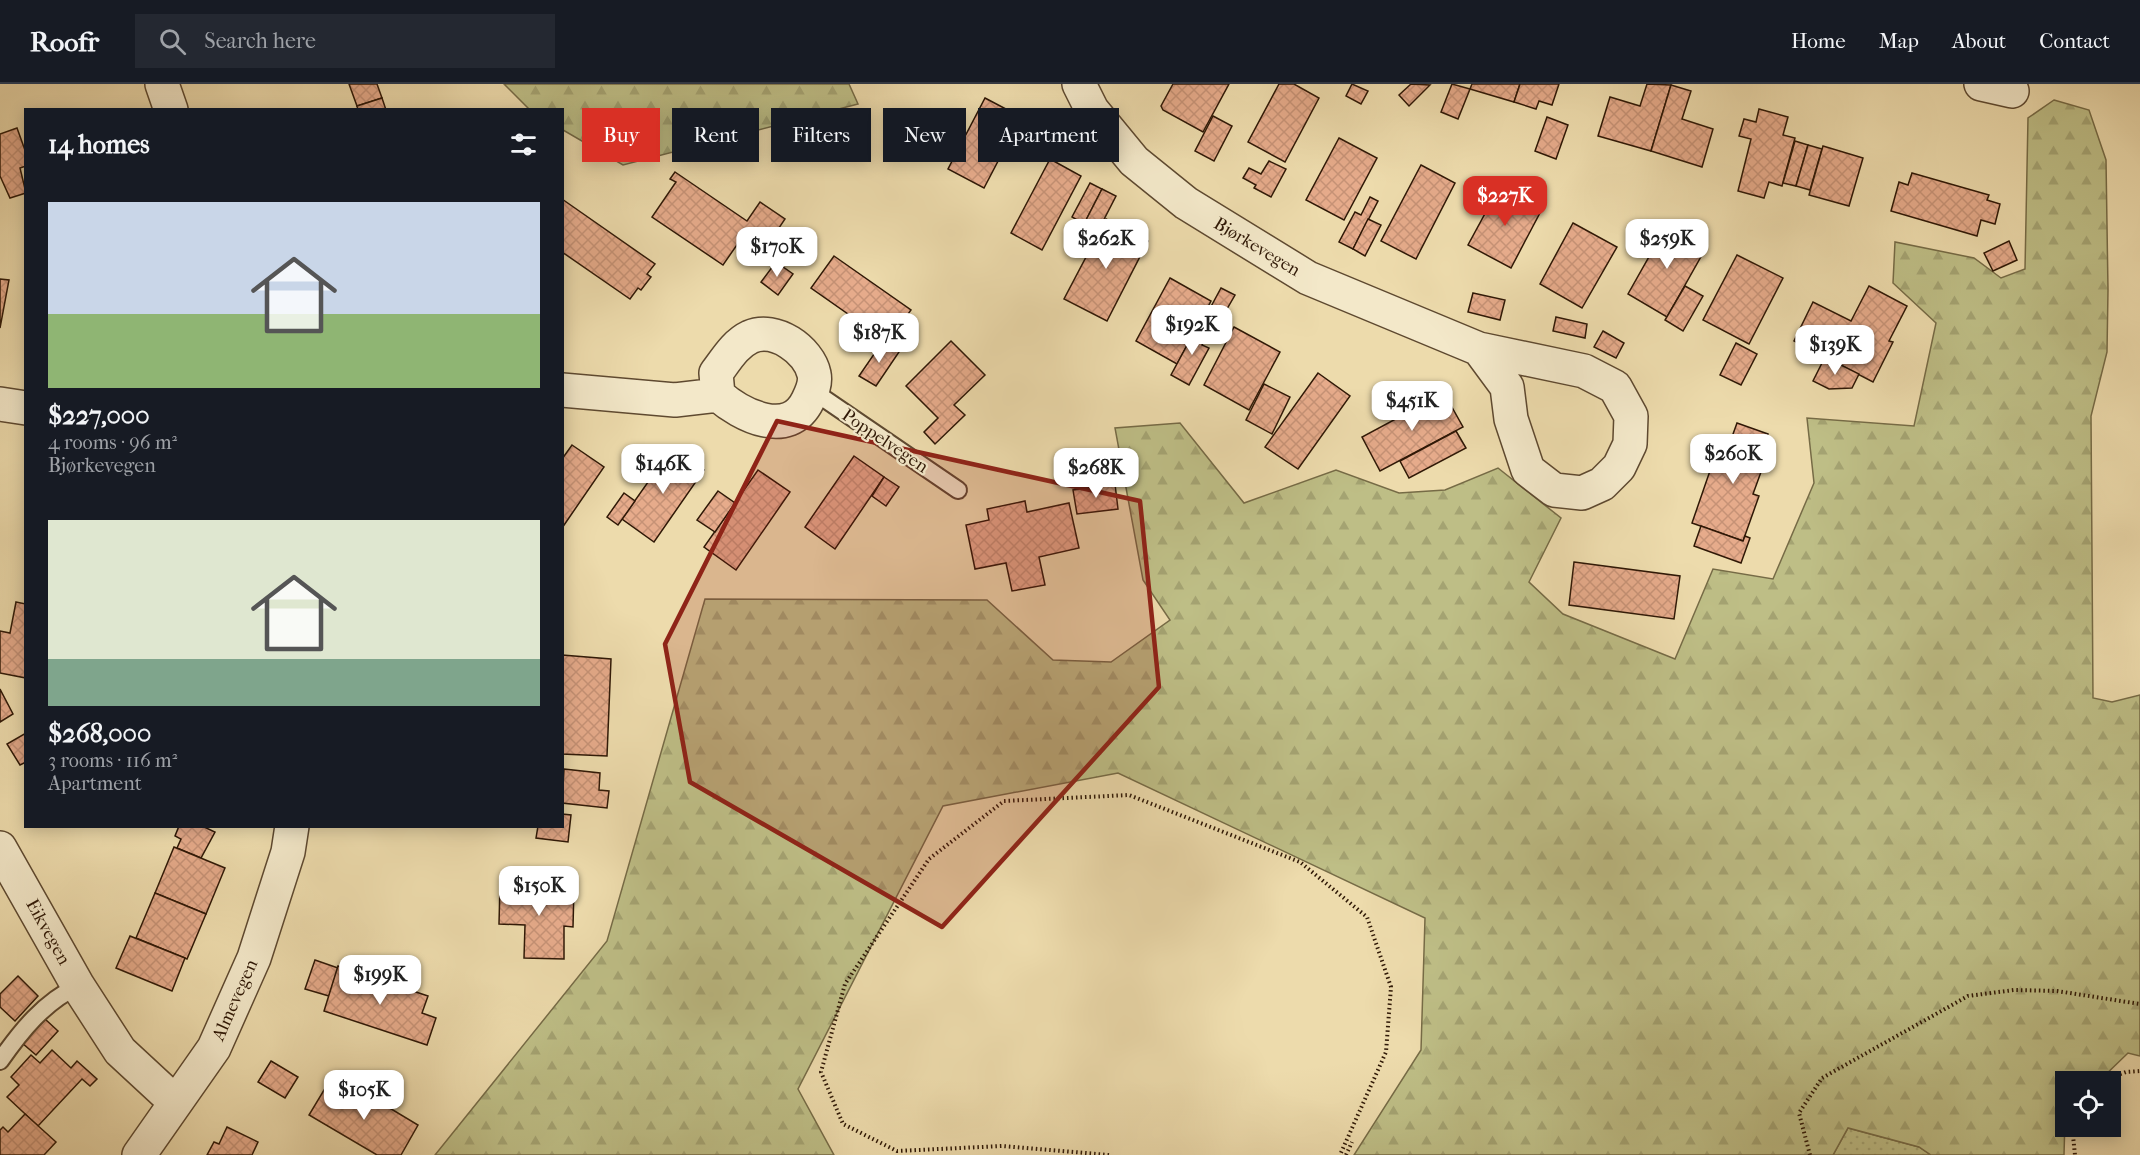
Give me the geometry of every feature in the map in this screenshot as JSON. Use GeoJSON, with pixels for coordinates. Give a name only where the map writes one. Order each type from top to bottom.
{"type":"FeatureCollection","features":[{"type":"Feature","properties":{"kind":"street"},"geometry":{"type":"LineString","coordinates":[[162,84],[170,108]]}},
{"type":"Feature","properties":{"kind":"street","name":"Bjørkevegen"},"geometry":{"type":"LineString","coordinates":[[1079,84],[1092,110],[1134,161],[1186,203],[1308,278],[1479,349],[1584,371],[1615,387],[1631,416],[1630,444],[1619,466],[1602,484],[1582,493],[1554,490],[1528,470],[1511,419],[1507,387],[1479,349]]}},
{"type":"Feature","properties":{"kind":"street"},"geometry":{"type":"LineString","coordinates":[[1981,84],[2012,91]]}},
{"type":"Feature","properties":{"kind":"street"},"geometry":{"type":"LineString","coordinates":[[768,333],[786,340],[802,351],[815,376],[813,391],[806,405],[793,417],[778,422],[755,419],[736,411],[718,395],[716,373],[733,349],[751,336],[768,333]]}},
{"type":"Feature","properties":{"kind":"street"},"geometry":{"type":"LineString","coordinates":[[564,390],[675,400],[718,395]]}},
{"type":"Feature","properties":{"kind":"street"},"geometry":{"type":"LineString","coordinates":[[0,404],[24,408]]}},
{"type":"Feature","properties":{"kind":"street","name":"Almevegen"},"geometry":{"type":"LineString","coordinates":[[139,1155],[174,1101],[214,1048],[254,958],[288,852],[292,828]]}},
{"type":"Feature","properties":{"kind":"street","name":"Eikvegen"},"geometry":{"type":"LineString","coordinates":[[0,848],[78,986],[120,1051],[174,1101]]}},
{"type":"Feature","properties":{"kind":"lane","name":"Poppelvegen"},"geometry":{"type":"LineString","coordinates":[[813,391],[958,490]]}},
{"type":"Feature","properties":{"kind":"lane","name":"Eikvegen"},"geometry":{"type":"LineString","coordinates":[[0,1061],[43,1008],[61,994],[78,986]]}},
{"type":"Feature","properties":{"kind":"path"},"geometry":{"type":"LineString","coordinates":[[1109,1155],[1002,1146],[897,1151],[843,1124],[821,1072],[845,984],[929,859],[1004,801],[1129,795],[1300,862],[1367,917],[1391,987],[1386,1052],[1340,1155]]}},
{"type":"Feature","properties":{"kind":"path"},"geometry":{"type":"LineString","coordinates":[[1810,1155],[1799,1113],[1822,1078],[1968,996],[2013,990],[2057,991],[2140,1004]]}},
{"type":"Feature","properties":{"kind":"path"},"geometry":{"type":"LineString","coordinates":[[2121,1074],[2140,1071]]}},
{"type":"Feature","properties":{"kind":"path"},"geometry":{"type":"LineString","coordinates":[[2073,1137],[2075,1155]]}},
{"type":"Feature","properties":{"kind":"path"},"geometry":{"type":"LineString","coordinates":[[1346,1155],[1352,1142]]}},
{"type":"Feature","properties":{"kind":"highlighted area"},"geometry":{"type":"Polygon","coordinates":[[[777,421],[1140,501],[1159,687],[942,927],[690,782],[665,644],[777,421]]]}},
{"type":"Feature","properties":{"kind":"green space"},"geometry":{"type":"Polygon","coordinates":[[[504,84],[849,84],[858,104],[843,108],[771,108],[771,127],[759,130],[759,108],[672,108],[672,152],[660,155],[660,108],[582,108],[582,141],[564,131],[564,108],[528,108],[504,84]]]}},
{"type":"Feature","properties":{"kind":"green space"},"geometry":{"type":"Polygon","coordinates":[[[2054,100],[2089,110],[2106,160],[2107,352],[2091,416],[2093,698],[2112,702],[2140,695],[2140,1056],[2128,1053],[2109,1071],[2055,1071],[2055,1137],[2064,1137],[2064,1155],[1931,1155],[1919,1147],[1848,1128],[1833,1155],[1354,1155],[1421,1050],[1425,918],[1118,773],[943,806],[798,1089],[834,1155],[435,1155],[607,941],[705,599],[987,600],[1053,660],[1111,662],[1170,620],[1143,580],[1115,428],[1180,423],[1244,503],[1336,470],[1399,493],[1445,490],[1498,468],[1561,518],[1529,582],[1563,614],[1675,659],[1713,569],[1773,579],[1814,483],[1807,418],[1914,426],[1936,323],[1893,283],[1895,242],[1974,258],[2001,278],[2025,269],[2028,118],[2054,100]]]}},
{"type":"Feature","properties":{"kind":"green space"},"geometry":{"type":"Polygon","coordinates":[[[618,162],[635,162],[623,165],[618,162]]]}},
{"type":"Feature","properties":{"kind":"green space"},"geometry":{"type":"Polygon","coordinates":[[[1848,1128],[1919,1147],[1931,1155],[1833,1155],[1848,1128]]]}},
{"type":"Feature","properties":{"kind":"building"},"geometry":{"type":"Polygon","coordinates":[[[349,84],[377,84],[382,98],[357,106],[349,84]]]}},
{"type":"Feature","properties":{"kind":"building"},"geometry":{"type":"Polygon","coordinates":[[[1173,84],[1229,84],[1203,132],[1163,110],[1161,106],[1173,84]]]}},
{"type":"Feature","properties":{"kind":"building"},"geometry":{"type":"Polygon","coordinates":[[[1279,84],[1294,84],[1319,98],[1285,162],[1248,142],[1279,84]]]}},
{"type":"Feature","properties":{"kind":"building"},"geometry":{"type":"Polygon","coordinates":[[[1352,84],[1368,91],[1361,104],[1346,96],[1352,84]]]}},
{"type":"Feature","properties":{"kind":"building"},"geometry":{"type":"Polygon","coordinates":[[[1411,84],[1430,85],[1409,106],[1399,95],[1411,84]]]}},
{"type":"Feature","properties":{"kind":"building"},"geometry":{"type":"Polygon","coordinates":[[[1452,84],[1470,89],[1458,119],[1441,112],[1452,84]]]}},
{"type":"Feature","properties":{"kind":"building"},"geometry":{"type":"Polygon","coordinates":[[[1472,84],[1520,84],[1514,102],[1470,89],[1472,84]]]}},
{"type":"Feature","properties":{"kind":"building"},"geometry":{"type":"Polygon","coordinates":[[[1520,84],[1559,84],[1552,105],[1539,101],[1536,109],[1514,102],[1520,84]]]}},
{"type":"Feature","properties":{"kind":"building"},"geometry":{"type":"Polygon","coordinates":[[[1647,84],[1671,85],[1651,151],[1598,136],[1610,97],[1640,106],[1647,84]]]}},
{"type":"Feature","properties":{"kind":"building"},"geometry":{"type":"Polygon","coordinates":[[[1671,85],[1691,91],[1682,119],[1713,129],[1702,167],[1651,151],[1671,85]]]}},
{"type":"Feature","properties":{"kind":"building"},"geometry":{"type":"Polygon","coordinates":[[[382,98],[385,108],[358,108],[357,106],[382,98]]]}},
{"type":"Feature","properties":{"kind":"building"},"geometry":{"type":"Polygon","coordinates":[[[985,98],[1004,108],[980,108],[985,98]]]}},
{"type":"Feature","properties":{"kind":"building"},"geometry":{"type":"Polygon","coordinates":[[[1759,109],[1788,117],[1783,135],[1795,138],[1782,186],[1769,182],[1764,198],[1738,191],[1751,139],[1739,136],[1744,119],[1756,122],[1759,109]]]}},
{"type":"Feature","properties":{"kind":"building"},"geometry":{"type":"Polygon","coordinates":[[[978,111],[978,162],[998,162],[984,188],[948,169],[952,162],[966,162],[966,134],[978,111]]]}},
{"type":"Feature","properties":{"kind":"building"},"geometry":{"type":"Polygon","coordinates":[[[1213,116],[1232,126],[1214,161],[1195,151],[1213,116]]]}},
{"type":"Feature","properties":{"kind":"building"},"geometry":{"type":"Polygon","coordinates":[[[1547,117],[1568,125],[1556,159],[1535,151],[1547,117]]]}},
{"type":"Feature","properties":{"kind":"building"},"geometry":{"type":"Polygon","coordinates":[[[17,128],[24,147],[24,167],[20,168],[24,194],[10,198],[0,176],[0,134],[17,128]]]}},
{"type":"Feature","properties":{"kind":"building"},"geometry":{"type":"Polygon","coordinates":[[[1339,138],[1377,158],[1344,220],[1306,200],[1339,138]]]}},
{"type":"Feature","properties":{"kind":"building"},"geometry":{"type":"Polygon","coordinates":[[[1795,141],[1808,145],[1796,186],[1783,183],[1795,141]]]}},
{"type":"Feature","properties":{"kind":"building"},"geometry":{"type":"Polygon","coordinates":[[[1808,145],[1822,149],[1810,190],[1796,186],[1808,145]]]}},
{"type":"Feature","properties":{"kind":"building"},"geometry":{"type":"Polygon","coordinates":[[[1823,146],[1863,158],[1849,206],[1809,195],[1823,146]]]}},
{"type":"Feature","properties":{"kind":"building"},"geometry":{"type":"Polygon","coordinates":[[[1269,161],[1286,169],[1271,197],[1254,188],[1256,185],[1243,178],[1249,168],[1261,174],[1269,161]]]}},
{"type":"Feature","properties":{"kind":"building"},"geometry":{"type":"Polygon","coordinates":[[[1048,162],[1055,162],[1081,176],[1042,250],[1011,233],[1048,162]]]}},
{"type":"Feature","properties":{"kind":"building"},"geometry":{"type":"Polygon","coordinates":[[[1421,165],[1455,183],[1416,259],[1381,241],[1421,165]]]}},
{"type":"Feature","properties":{"kind":"building"},"geometry":{"type":"Polygon","coordinates":[[[675,172],[747,221],[760,202],[785,219],[762,253],[741,239],[723,265],[652,217],[676,182],[670,179],[675,172]]]}},
{"type":"Feature","properties":{"kind":"building"},"geometry":{"type":"Polygon","coordinates":[[[1912,173],[1989,195],[1987,200],[2000,204],[1995,224],[1981,220],[1977,236],[1891,211],[1899,182],[1908,185],[1912,173]]]}},
{"type":"Feature","properties":{"kind":"building"},"geometry":{"type":"Polygon","coordinates":[[[1090,183],[1102,189],[1084,224],[1072,217],[1090,183]]]}},
{"type":"Feature","properties":{"kind":"building"},"geometry":{"type":"Polygon","coordinates":[[[1500,186],[1542,209],[1511,268],[1468,245],[1500,186]]]}},
{"type":"Feature","properties":{"kind":"building"},"geometry":{"type":"Polygon","coordinates":[[[1102,189],[1116,196],[1098,231],[1084,224],[1102,189]]]}},
{"type":"Feature","properties":{"kind":"building"},"geometry":{"type":"Polygon","coordinates":[[[1370,197],[1378,201],[1353,249],[1339,242],[1355,212],[1361,215],[1370,197]]]}},
{"type":"Feature","properties":{"kind":"building"},"geometry":{"type":"Polygon","coordinates":[[[564,200],[655,264],[647,274],[651,277],[641,290],[638,288],[630,299],[564,253],[564,200]]]}},
{"type":"Feature","properties":{"kind":"building"},"geometry":{"type":"Polygon","coordinates":[[[1106,219],[1148,241],[1107,321],[1064,299],[1106,219]]]}},
{"type":"Feature","properties":{"kind":"building"},"geometry":{"type":"Polygon","coordinates":[[[1368,219],[1381,225],[1365,256],[1353,249],[1368,219]]]}},
{"type":"Feature","properties":{"kind":"building"},"geometry":{"type":"Polygon","coordinates":[[[1573,223],[1617,247],[1582,308],[1540,284],[1573,223]]]}},
{"type":"Feature","properties":{"kind":"building"},"geometry":{"type":"Polygon","coordinates":[[[1668,223],[1707,246],[1667,317],[1628,294],[1668,223]]]}},
{"type":"Feature","properties":{"kind":"building"},"geometry":{"type":"Polygon","coordinates":[[[2009,241],[2017,260],[1993,271],[1984,253],[2009,241]]]}},
{"type":"Feature","properties":{"kind":"building"},"geometry":{"type":"Polygon","coordinates":[[[1737,255],[1783,278],[1749,344],[1703,320],[1737,255]]]}},
{"type":"Feature","properties":{"kind":"building"},"geometry":{"type":"Polygon","coordinates":[[[834,256],[911,310],[888,342],[811,288],[834,256]]]}},
{"type":"Feature","properties":{"kind":"building"},"geometry":{"type":"Polygon","coordinates":[[[776,262],[793,274],[778,295],[761,282],[776,262]]]}},
{"type":"Feature","properties":{"kind":"building"},"geometry":{"type":"Polygon","coordinates":[[[1170,278],[1211,301],[1177,364],[1136,341],[1170,278]]]}},
{"type":"Feature","properties":{"kind":"building"},"geometry":{"type":"Polygon","coordinates":[[[0,279],[9,280],[0,328],[0,279]]]}},
{"type":"Feature","properties":{"kind":"building"},"geometry":{"type":"Polygon","coordinates":[[[1685,286],[1703,296],[1683,331],[1665,320],[1685,286]]]}},
{"type":"Feature","properties":{"kind":"building"},"geometry":{"type":"Polygon","coordinates":[[[1869,286],[1907,306],[1889,341],[1893,342],[1873,382],[1794,341],[1813,302],[1851,321],[1869,286]]]}},
{"type":"Feature","properties":{"kind":"building"},"geometry":{"type":"Polygon","coordinates":[[[1221,288],[1235,295],[1220,321],[1207,314],[1221,288]]]}},
{"type":"Feature","properties":{"kind":"building"},"geometry":{"type":"Polygon","coordinates":[[[1473,293],[1505,300],[1500,320],[1468,312],[1473,293]]]}},
{"type":"Feature","properties":{"kind":"building"},"geometry":{"type":"Polygon","coordinates":[[[1556,317],[1587,324],[1585,338],[1553,331],[1556,317]]]}},
{"type":"Feature","properties":{"kind":"building"},"geometry":{"type":"Polygon","coordinates":[[[1199,323],[1211,329],[1202,345],[1209,348],[1189,385],[1171,375],[1199,323]]]}},
{"type":"Feature","properties":{"kind":"building"},"geometry":{"type":"Polygon","coordinates":[[[1234,327],[1280,352],[1249,410],[1204,385],[1234,327]]]}},
{"type":"Feature","properties":{"kind":"building"},"geometry":{"type":"Polygon","coordinates":[[[1603,331],[1624,343],[1616,358],[1594,347],[1603,331]]]}},
{"type":"Feature","properties":{"kind":"building"},"geometry":{"type":"Polygon","coordinates":[[[883,341],[899,352],[876,386],[859,376],[883,341]]]}},
{"type":"Feature","properties":{"kind":"building"},"geometry":{"type":"Polygon","coordinates":[[[951,341],[985,375],[954,405],[965,415],[935,444],[924,432],[938,418],[906,386],[951,341]]]}},
{"type":"Feature","properties":{"kind":"building"},"geometry":{"type":"Polygon","coordinates":[[[1736,343],[1757,354],[1741,385],[1720,375],[1736,343]]]}},
{"type":"Feature","properties":{"kind":"building"},"geometry":{"type":"Polygon","coordinates":[[[1825,357],[1859,374],[1852,388],[1829,389],[1813,381],[1825,357]]]}},
{"type":"Feature","properties":{"kind":"building"},"geometry":{"type":"Polygon","coordinates":[[[1318,373],[1350,396],[1298,469],[1265,447],[1318,373]]]}},
{"type":"Feature","properties":{"kind":"building"},"geometry":{"type":"Polygon","coordinates":[[[1264,384],[1290,397],[1272,434],[1246,420],[1264,384]]]}},
{"type":"Feature","properties":{"kind":"building"},"geometry":{"type":"Polygon","coordinates":[[[1444,393],[1463,427],[1380,471],[1362,437],[1444,393]]]}},
{"type":"Feature","properties":{"kind":"building"},"geometry":{"type":"Polygon","coordinates":[[[1737,423],[1768,434],[1759,459],[1765,461],[1753,494],[1759,496],[1743,541],[1692,523],[1712,465],[1709,464],[1714,451],[1717,452],[1720,445],[1728,448],[1737,423]]]}},
{"type":"Feature","properties":{"kind":"building"},"geometry":{"type":"Polygon","coordinates":[[[1456,431],[1466,448],[1409,478],[1400,461],[1456,431]]]}},
{"type":"Feature","properties":{"kind":"building"},"geometry":{"type":"Polygon","coordinates":[[[572,445],[604,467],[564,525],[564,456],[572,445]]]}},
{"type":"Feature","properties":{"kind":"building"},"geometry":{"type":"Polygon","coordinates":[[[672,448],[704,470],[654,542],[622,519],[672,448]]]}},
{"type":"Feature","properties":{"kind":"building"},"geometry":{"type":"Polygon","coordinates":[[[854,456],[884,477],[835,549],[805,527],[854,456]]]}},
{"type":"Feature","properties":{"kind":"building"},"geometry":{"type":"Polygon","coordinates":[[[758,470],[790,492],[736,570],[704,547],[758,470]]]}},
{"type":"Feature","properties":{"kind":"building"},"geometry":{"type":"Polygon","coordinates":[[[884,477],[899,487],[886,506],[872,496],[884,477]]]}},
{"type":"Feature","properties":{"kind":"building"},"geometry":{"type":"Polygon","coordinates":[[[1115,484],[1118,509],[1077,514],[1073,490],[1115,484]]]}},
{"type":"Feature","properties":{"kind":"building"},"geometry":{"type":"Polygon","coordinates":[[[718,491],[735,503],[715,532],[697,520],[718,491]]]}},
{"type":"Feature","properties":{"kind":"building"},"geometry":{"type":"Polygon","coordinates":[[[624,493],[635,501],[618,525],[607,517],[624,493]]]}},
{"type":"Feature","properties":{"kind":"building"},"geometry":{"type":"Polygon","coordinates":[[[1025,501],[1027,512],[1069,503],[1079,548],[1039,557],[1045,585],[1012,591],[1006,563],[975,569],[966,525],[989,520],[987,509],[1025,501]]]}},
{"type":"Feature","properties":{"kind":"building"},"geometry":{"type":"Polygon","coordinates":[[[1701,526],[1743,541],[1745,536],[1750,538],[1741,563],[1694,546],[1701,526]]]}},
{"type":"Feature","properties":{"kind":"building"},"geometry":{"type":"Polygon","coordinates":[[[1574,562],[1680,576],[1674,619],[1569,605],[1574,562]]]}},
{"type":"Feature","properties":{"kind":"building"},"geometry":{"type":"Polygon","coordinates":[[[16,602],[24,604],[24,678],[0,673],[0,631],[10,633],[16,602]]]}},
{"type":"Feature","properties":{"kind":"building"},"geometry":{"type":"Polygon","coordinates":[[[564,655],[611,659],[607,756],[564,754],[564,655]]]}},
{"type":"Feature","properties":{"kind":"building"},"geometry":{"type":"Polygon","coordinates":[[[0,689],[13,714],[0,722],[0,689]]]}},
{"type":"Feature","properties":{"kind":"building"},"geometry":{"type":"Polygon","coordinates":[[[24,734],[24,763],[20,765],[7,744],[24,734]]]}},
{"type":"Feature","properties":{"kind":"building"},"geometry":{"type":"Polygon","coordinates":[[[564,769],[600,773],[599,790],[609,791],[607,808],[564,803],[564,769]]]}},
{"type":"Feature","properties":{"kind":"building"},"geometry":{"type":"Polygon","coordinates":[[[564,814],[571,815],[568,842],[536,838],[538,828],[564,828],[564,814]]]}},
{"type":"Feature","properties":{"kind":"building"},"geometry":{"type":"Polygon","coordinates":[[[178,828],[206,828],[215,832],[201,858],[177,848],[181,839],[175,836],[178,828]]]}},
{"type":"Feature","properties":{"kind":"building"},"geometry":{"type":"Polygon","coordinates":[[[174,847],[225,868],[206,914],[155,893],[174,847]]]}},
{"type":"Feature","properties":{"kind":"building"},"geometry":{"type":"Polygon","coordinates":[[[500,885],[574,887],[573,927],[564,926],[564,959],[524,958],[525,925],[499,924],[500,885]]]}},
{"type":"Feature","properties":{"kind":"building"},"geometry":{"type":"Polygon","coordinates":[[[155,893],[206,914],[187,959],[136,938],[155,893]]]}},
{"type":"Feature","properties":{"kind":"building"},"geometry":{"type":"Polygon","coordinates":[[[130,936],[185,958],[172,991],[116,968],[130,936]]]}},
{"type":"Feature","properties":{"kind":"building"},"geometry":{"type":"Polygon","coordinates":[[[315,960],[338,968],[329,996],[305,989],[315,960]]]}},
{"type":"Feature","properties":{"kind":"building"},"geometry":{"type":"Polygon","coordinates":[[[338,966],[428,996],[422,1013],[436,1018],[427,1045],[324,1011],[338,966]]]}},
{"type":"Feature","properties":{"kind":"building"},"geometry":{"type":"Polygon","coordinates":[[[18,976],[38,996],[15,1021],[0,1007],[0,994],[18,976]]]}},
{"type":"Feature","properties":{"kind":"building"},"geometry":{"type":"Polygon","coordinates":[[[45,1019],[58,1031],[36,1055],[22,1043],[45,1019]]]}},
{"type":"Feature","properties":{"kind":"building"},"geometry":{"type":"Polygon","coordinates":[[[52,1050],[71,1068],[77,1061],[97,1079],[90,1086],[82,1079],[38,1126],[7,1097],[19,1085],[11,1077],[31,1055],[40,1063],[52,1050]]]}},
{"type":"Feature","properties":{"kind":"building"},"geometry":{"type":"Polygon","coordinates":[[[271,1061],[298,1077],[285,1098],[258,1082],[271,1061]]]}},
{"type":"Feature","properties":{"kind":"building"},"geometry":{"type":"Polygon","coordinates":[[[348,1083],[418,1125],[401,1155],[377,1155],[309,1115],[327,1085],[341,1094],[348,1083]]]}},
{"type":"Feature","properties":{"kind":"building"},"geometry":{"type":"Polygon","coordinates":[[[25,1114],[56,1142],[44,1155],[0,1155],[0,1130],[3,1127],[8,1132],[25,1114]]]}},
{"type":"Feature","properties":{"kind":"building"},"geometry":{"type":"Polygon","coordinates":[[[227,1127],[258,1142],[252,1155],[207,1155],[214,1142],[219,1144],[227,1127]]]}}]}
